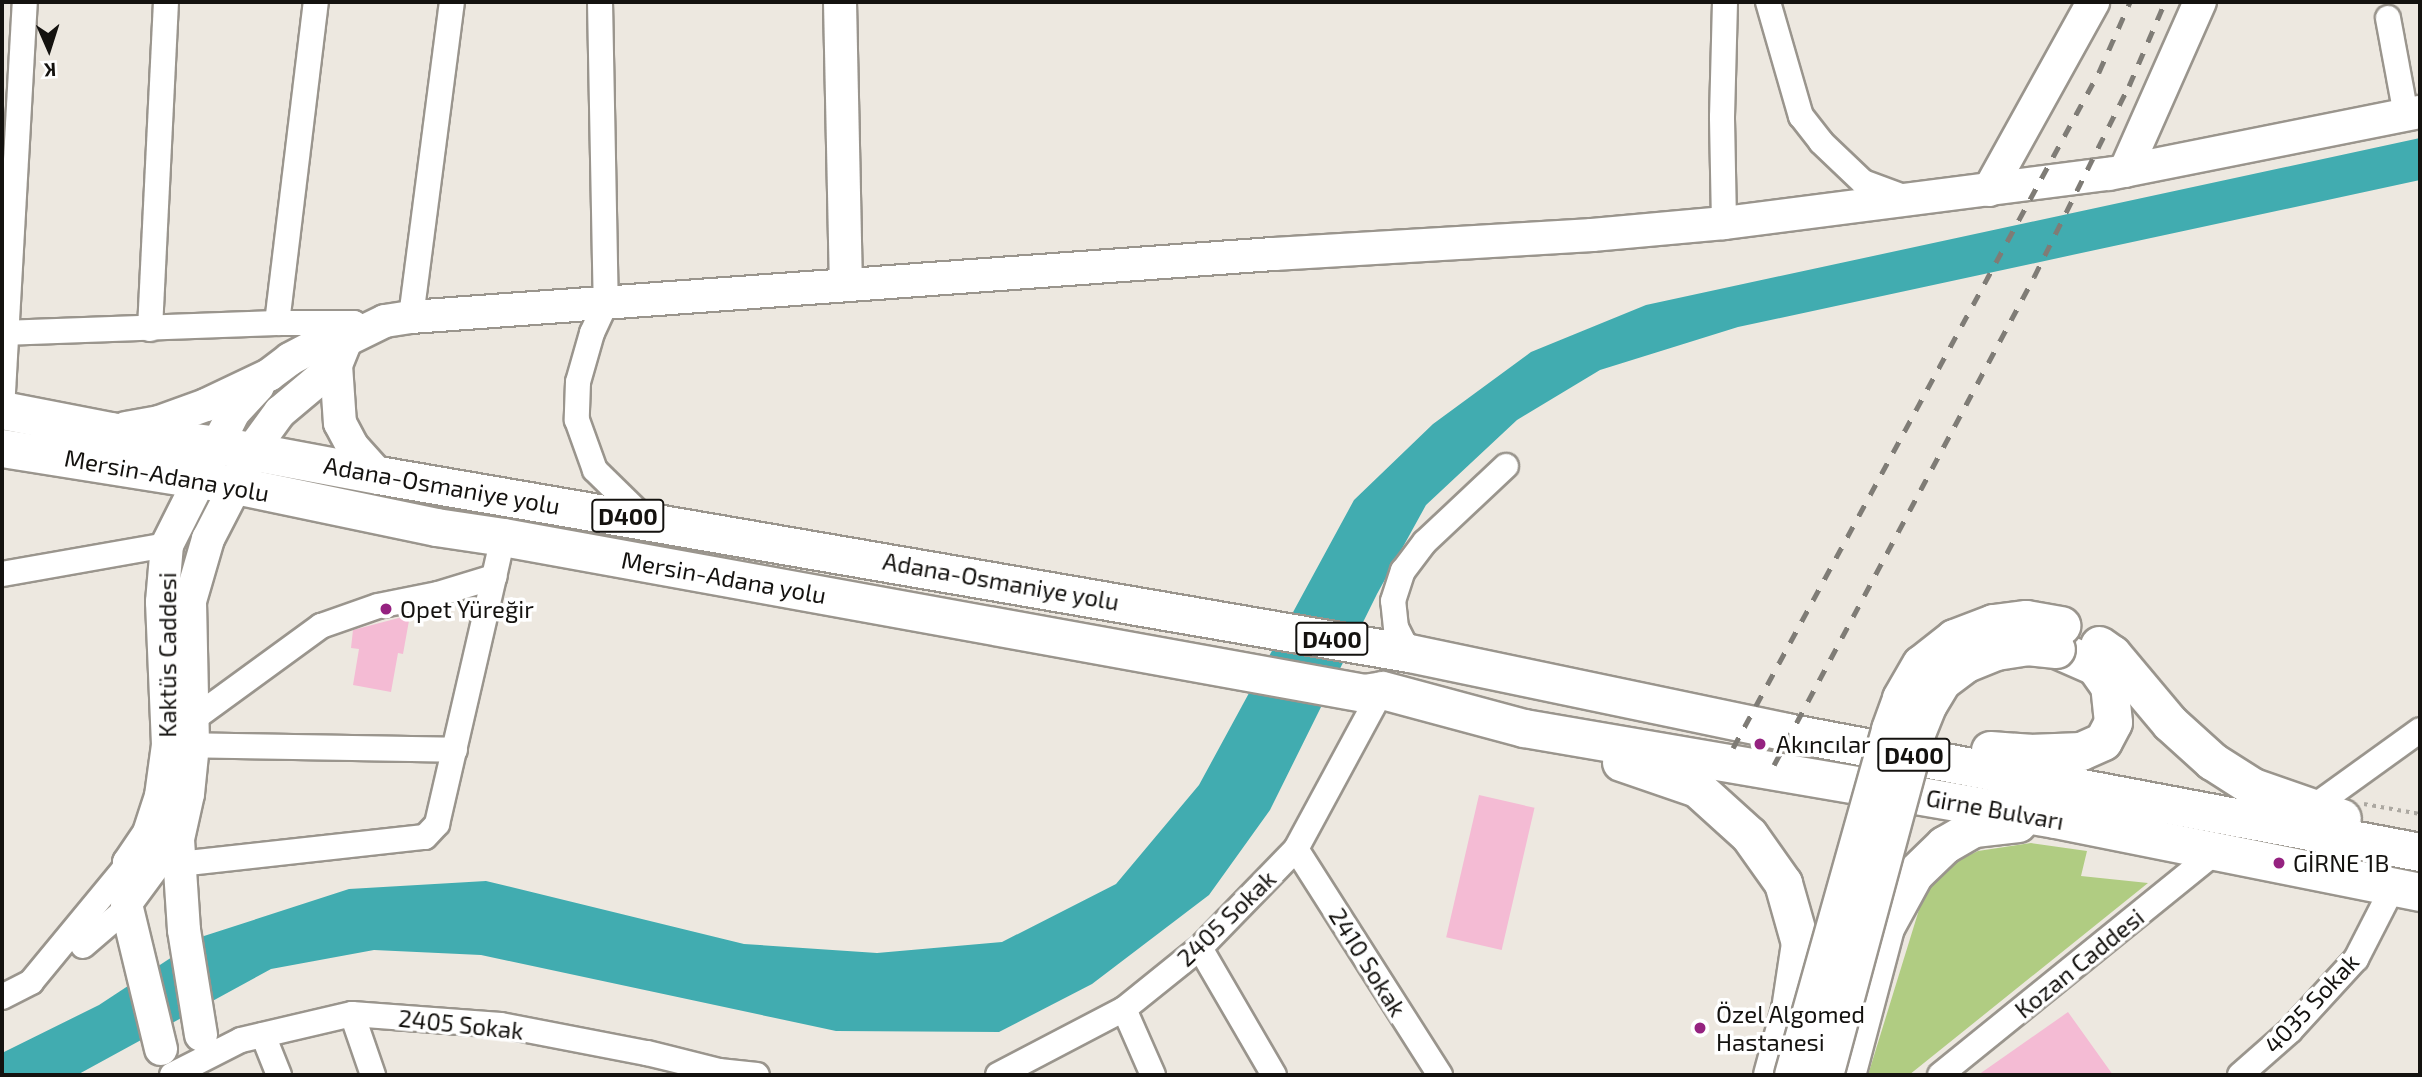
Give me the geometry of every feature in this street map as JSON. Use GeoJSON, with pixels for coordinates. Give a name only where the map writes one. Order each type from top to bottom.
{"type":"FeatureCollection","features":[{"type":"Feature","properties":{"kind":"highway","name":"Adana-Osmaniye yolu"},"geometry":{"type":"LineString","coordinates":[[2,410],[110,430],[218,445],[377,475],[645,519],[1409,653]]}},
{"type":"Feature","properties":{"kind":"highway","name":"Mersin-Adana yolu"},"geometry":{"type":"LineString","coordinates":[[2,447],[218,482],[436,527],[1373,692]]}},
{"type":"Feature","properties":{"kind":"highway"},"geometry":{"type":"LineString","coordinates":[[1786,732],[2029,753],[2081,751],[2103,741],[2113,722],[2113,700],[2109,686],[2095,666],[2059,637],[2026,619],[1993,623],[1954,638],[1921,664],[1901,698],[1890,729],[1793,1075]]}},
{"type":"Feature","properties":{"kind":"highway"},"geometry":{"type":"LineString","coordinates":[[1824,1075],[1916,733],[1928,704],[1942,681],[1966,663],[1996,651],[2059,637],[2090,638],[2112,654],[2170,723],[2211,761],[2253,787],[2319,803],[2420,841]]}},
{"type":"Feature","properties":{"kind":"highway","name":"Girne Bulvarı"},"geometry":{"type":"LineString","coordinates":[[1409,653],[1786,732],[2420,852]]}},
{"type":"Feature","properties":{"kind":"highway","name":"Girne Bulvarı"},"geometry":{"type":"LineString","coordinates":[[1373,692],[1524,728],[2055,819],[2406,889]]}},
{"type":"Feature","properties":{"kind":"highway"},"geometry":{"type":"LineString","coordinates":[[1524,728],[1697,789],[1749,835],[1783,883],[1800,943],[1790,1009],[1772,1075]]}},
{"type":"Feature","properties":{"kind":"highway"},"geometry":{"type":"LineString","coordinates":[[1846,1075],[1885,927],[1914,874],[1944,845],[1974,828],[2055,819]]}},
{"type":"Feature","properties":{"kind":"main road"},"geometry":{"type":"LineString","coordinates":[[840,2],[846,284]]}},
{"type":"Feature","properties":{"kind":"main road"},"geometry":{"type":"LineString","coordinates":[[1989,190],[2093,2]]}},
{"type":"Feature","properties":{"kind":"main road"},"geometry":{"type":"LineString","coordinates":[[2125,171],[2200,2]]}},
{"type":"Feature","properties":{"kind":"main road"},"geometry":{"type":"LineString","coordinates":[[180,732],[190,601],[208,539],[218,482],[253,452],[280,412],[348,345],[385,321],[846,284],[1592,235],[1724,223],[1913,201],[2125,171],[2413,113]]}},
{"type":"Feature","properties":{"kind":"main road"},"geometry":{"type":"LineString","coordinates":[[110,430],[159,422],[206,405],[269,375],[314,346],[348,345]]}},
{"type":"Feature","properties":{"kind":"main road"},"geometry":{"type":"LineString","coordinates":[[348,345],[340,423],[352,446],[377,475]]}},
{"type":"Feature","properties":{"kind":"main road","name":"Kaktüs Caddesi"},"geometry":{"type":"LineString","coordinates":[[129,863],[169,845],[161,796],[180,732],[162,602],[167,545],[218,482],[218,445],[234,412],[269,375]]}},
{"type":"Feature","properties":{"kind":"main road"},"geometry":{"type":"LineString","coordinates":[[169,845],[205,1056]]}},
{"type":"Feature","properties":{"kind":"main road"},"geometry":{"type":"LineString","coordinates":[[129,863],[127,908],[168,1067]]}},
{"type":"Feature","properties":{"kind":"street"},"geometry":{"type":"LineString","coordinates":[[2,410],[4,333],[25,2]]}},
{"type":"Feature","properties":{"kind":"street"},"geometry":{"type":"LineString","coordinates":[[150,329],[166,2]]}},
{"type":"Feature","properties":{"kind":"street"},"geometry":{"type":"LineString","coordinates":[[277,323],[316,2]]}},
{"type":"Feature","properties":{"kind":"street"},"geometry":{"type":"LineString","coordinates":[[411,317],[452,2]]}},
{"type":"Feature","properties":{"kind":"street"},"geometry":{"type":"LineString","coordinates":[[600,2],[606,303],[592,333],[578,382],[577,420],[596,470],[645,519]]}},
{"type":"Feature","properties":{"kind":"street"},"geometry":{"type":"LineString","coordinates":[[1724,223],[1722,117],[1725,2]]}},
{"type":"Feature","properties":{"kind":"street"},"geometry":{"type":"LineString","coordinates":[[1768,2],[1801,116],[1821,142],[1863,181],[1913,201]]}},
{"type":"Feature","properties":{"kind":"street"},"geometry":{"type":"LineString","coordinates":[[2073,2],[2077,33]]}},
{"type":"Feature","properties":{"kind":"street"},"geometry":{"type":"LineString","coordinates":[[2388,18],[2413,113]]}},
{"type":"Feature","properties":{"kind":"street"},"geometry":{"type":"LineString","coordinates":[[4,333],[277,323],[354,323],[348,345]]}},
{"type":"Feature","properties":{"kind":"street"},"geometry":{"type":"LineString","coordinates":[[1409,653],[1396,628],[1393,601],[1403,571],[1425,542],[1506,466]]}},
{"type":"Feature","properties":{"kind":"street"},"geometry":{"type":"LineString","coordinates":[[2,997],[31,982],[83,946],[127,908],[169,845],[425,837],[437,824],[503,537]]}},
{"type":"Feature","properties":{"kind":"street"},"geometry":{"type":"LineString","coordinates":[[2,574],[167,545]]}},
{"type":"Feature","properties":{"kind":"street"},"geometry":{"type":"LineString","coordinates":[[180,732],[321,626],[378,606],[438,594],[494,577]]}},
{"type":"Feature","properties":{"kind":"street","name":"2405 Sokak"},"geometry":{"type":"LineString","coordinates":[[998,1075],[1124,1010],[1200,948],[1296,849],[1373,692]]}},
{"type":"Feature","properties":{"kind":"street"},"geometry":{"type":"LineString","coordinates":[[2319,803],[2420,730]]}},
{"type":"Feature","properties":{"kind":"street"},"geometry":{"type":"LineString","coordinates":[[180,732],[455,750]]}},
{"type":"Feature","properties":{"kind":"street","name":"2410 Sokak"},"geometry":{"type":"LineString","coordinates":[[1296,849],[1440,1075]]}},
{"type":"Feature","properties":{"kind":"street","name":"Kozan Caddesi"},"geometry":{"type":"LineString","coordinates":[[1940,1075],[2217,851]]}},
{"type":"Feature","properties":{"kind":"street"},"geometry":{"type":"LineString","coordinates":[[31,982],[129,863]]}},
{"type":"Feature","properties":{"kind":"street","name":"4035 Sokak"},"geometry":{"type":"LineString","coordinates":[[2240,1075],[2290,1031],[2356,959],[2406,889]]}},
{"type":"Feature","properties":{"kind":"street"},"geometry":{"type":"LineString","coordinates":[[83,946],[127,939],[137,948]]}},
{"type":"Feature","properties":{"kind":"street"},"geometry":{"type":"LineString","coordinates":[[1200,948],[1274,1075]]}},
{"type":"Feature","properties":{"kind":"street"},"geometry":{"type":"LineString","coordinates":[[1124,1010],[1153,1075]]}},
{"type":"Feature","properties":{"kind":"street"},"geometry":{"type":"LineString","coordinates":[[352,1014],[373,1075]]}},
{"type":"Feature","properties":{"kind":"street","name":"2405 Sokak"},"geometry":{"type":"LineString","coordinates":[[168,1067],[205,1056],[241,1040],[352,1014],[501,1025],[647,1053],[715,1073],[757,1075]]}},
{"type":"Feature","properties":{"kind":"street"},"geometry":{"type":"LineString","coordinates":[[263,1035],[279,1075]]}},
{"type":"Feature","properties":{"kind":"path"},"geometry":{"type":"LineString","coordinates":[[2319,803],[2420,814]]}},
{"type":"Feature","properties":{"kind":"green space"},"geometry":{"type":"Polygon","coordinates":[[[2031,843],[2087,851],[2081,876],[2148,883],[1909,1075],[1868,1075],[1930,874],[1978,851],[2031,843]]]}},
{"type":"Feature","properties":{"kind":"water"},"geometry":{"type":"Polygon","coordinates":[[[2420,138],[2420,180],[1738,327],[1600,370],[1517,420],[1426,505],[1377,594],[1270,810],[1209,895],[1092,984],[999,1032],[836,1031],[481,955],[374,950],[271,969],[77,1075],[2,1075],[2,1053],[99,1005],[204,936],[349,889],[486,881],[744,944],[877,953],[1002,942],[1116,884],[1199,785],[1354,500],[1433,424],[1531,352],[1646,305],[2420,138]]]}},
{"type":"Feature","properties":{"kind":"building"},"geometry":{"type":"Polygon","coordinates":[[[410,615],[403,654],[398,653],[391,692],[353,685],[359,649],[351,648],[353,630],[410,615]]]}},
{"type":"Feature","properties":{"kind":"building"},"geometry":{"type":"Polygon","coordinates":[[[1479,795],[1535,808],[1502,950],[1446,937],[1479,795]]]}},
{"type":"Feature","properties":{"kind":"building"},"geometry":{"type":"Polygon","coordinates":[[[2068,1012],[2113,1075],[1978,1075],[2068,1012]]]}},
{"type":"Feature","properties":{"kind":"railway"},"geometry":{"type":"LineString","coordinates":[[1733,748],[2099,72],[2130,2]]}},
{"type":"Feature","properties":{"kind":"railway"},"geometry":{"type":"LineString","coordinates":[[1774,765],[2034,277],[2129,86],[2165,2]]}},
{"type":"Feature","properties":{"kind":"place","name":"Opet Yüreğir"},"geometry":{"type":"Point","coordinates":[386,609]}},
{"type":"Feature","properties":{"kind":"place","name":"Akıncılar"},"geometry":{"type":"Point","coordinates":[1760,744]}},
{"type":"Feature","properties":{"kind":"place","name":"GİRNE 1B"},"geometry":{"type":"Point","coordinates":[2279,863]}},
{"type":"Feature","properties":{"kind":"place","name":"Özel Algomed Hastanesi"},"geometry":{"type":"Point","coordinates":[1700,1028]}}]}
